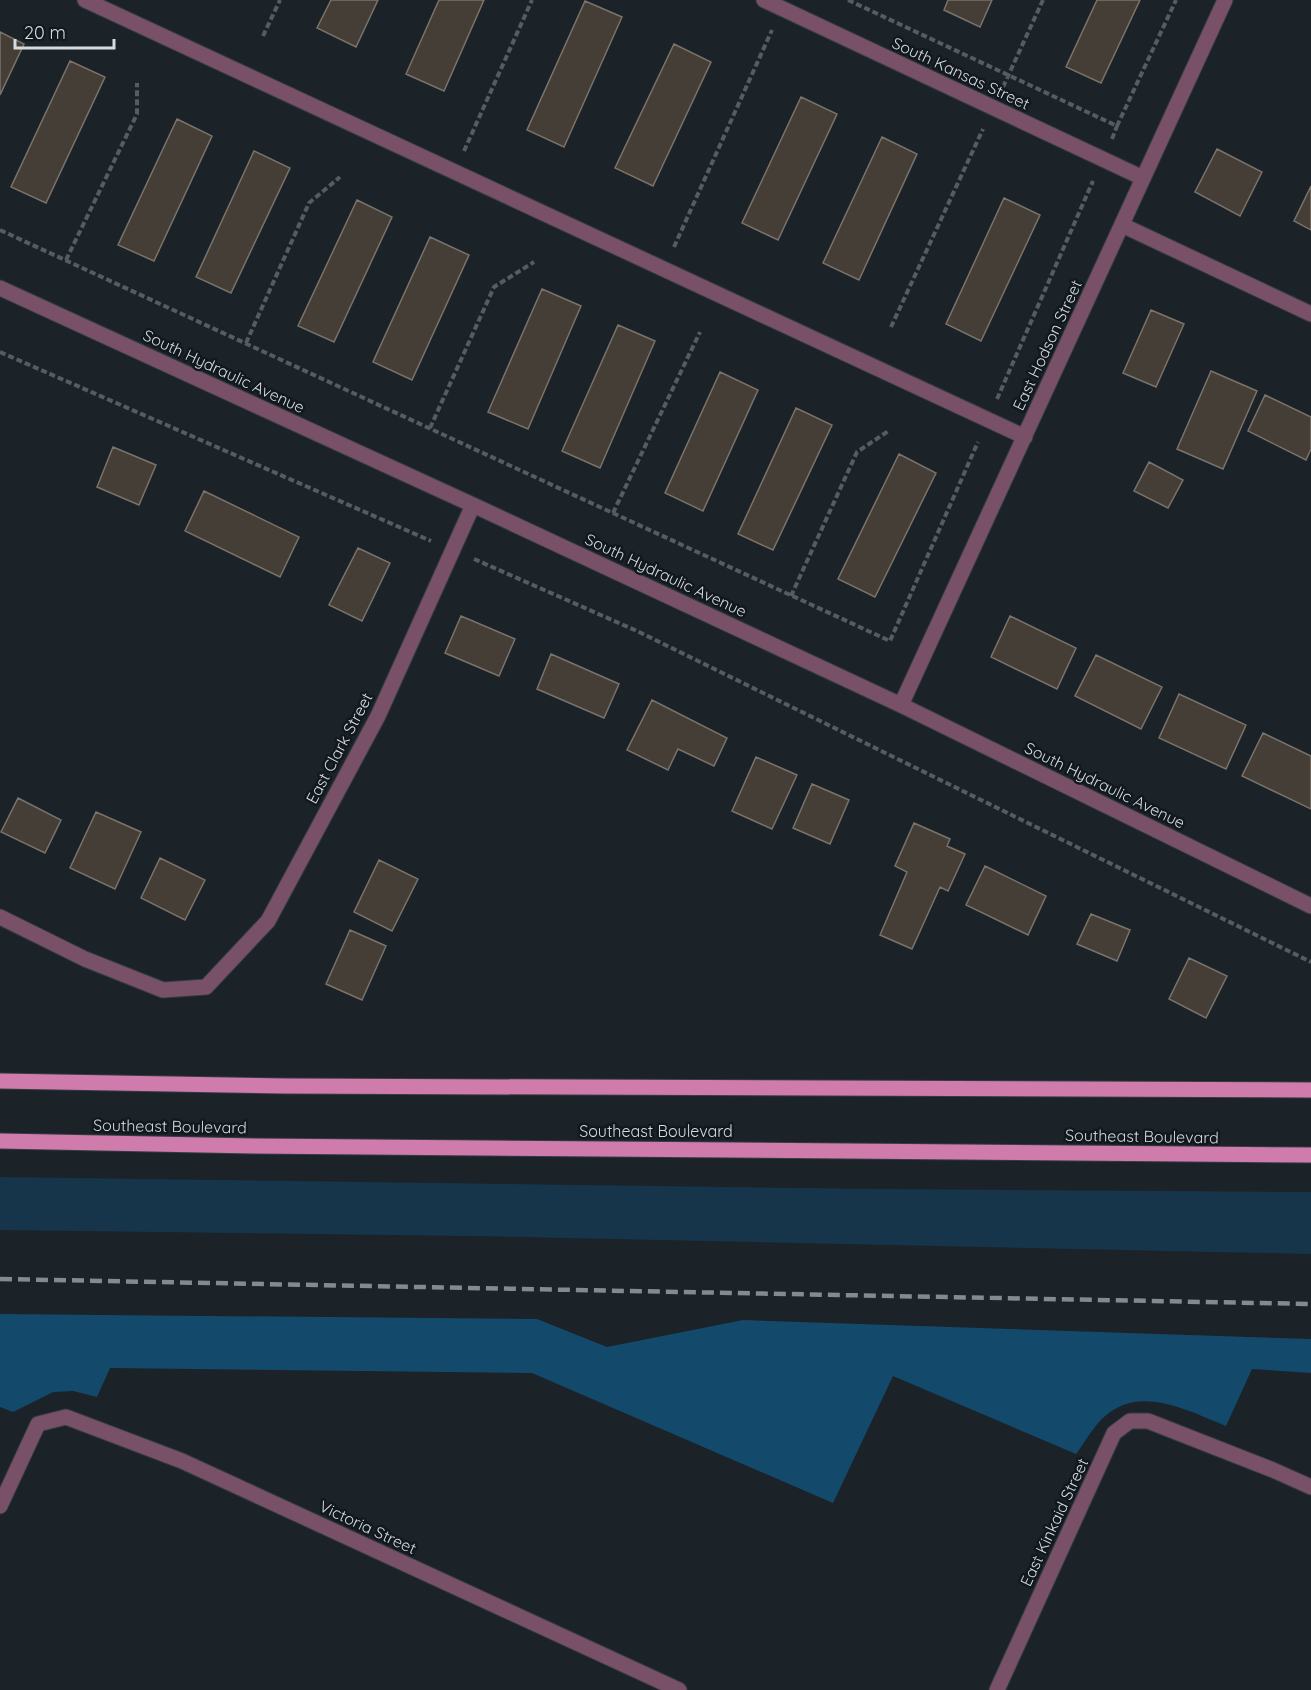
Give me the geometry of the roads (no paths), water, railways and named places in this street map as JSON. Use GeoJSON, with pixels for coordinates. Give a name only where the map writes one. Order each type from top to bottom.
{"type":"FeatureCollection","features":[{"type":"Feature","properties":{"kind":"main road"},"geometry":{"type":"LineString","coordinates":[[0,1081],[285,1086],[1311,1090]]}},
{"type":"Feature","properties":{"kind":"main road","name":"Southeast Boulevard"},"geometry":{"type":"LineString","coordinates":[[0,1141],[278,1146],[1311,1155]]}},
{"type":"Feature","properties":{"kind":"street"},"geometry":{"type":"LineString","coordinates":[[85,0],[1025,437]]}},
{"type":"Feature","properties":{"kind":"street","name":"South Kansas Street"},"geometry":{"type":"LineString","coordinates":[[764,0],[1143,178]]}},
{"type":"Feature","properties":{"kind":"street","name":"East Hodson Street"},"geometry":{"type":"LineString","coordinates":[[902,705],[1225,0]]}},
{"type":"Feature","properties":{"kind":"street"},"geometry":{"type":"LineString","coordinates":[[1122,225],[1311,314]]}},
{"type":"Feature","properties":{"kind":"street","name":"South Hydraulic Avenue"},"geometry":{"type":"LineString","coordinates":[[0,288],[902,705],[1311,906]]}},
{"type":"Feature","properties":{"kind":"street","name":"East Clark Street"},"geometry":{"type":"LineString","coordinates":[[0,917],[85,958],[164,990],[206,987],[268,921],[378,716],[473,505]]}},
{"type":"Feature","properties":{"kind":"street","name":"Victoria Street"},"geometry":{"type":"LineString","coordinates":[[0,1506],[38,1424],[66,1418],[182,1461],[679,1690]]}},
{"type":"Feature","properties":{"kind":"street","name":"East Kinkaid Street"},"geometry":{"type":"LineString","coordinates":[[997,1690],[1114,1433],[1130,1421],[1148,1421],[1274,1470],[1311,1488]]}},
{"type":"Feature","properties":{"kind":"railway"},"geometry":{"type":"LineString","coordinates":[[0,1279],[1311,1304]]}}]}
